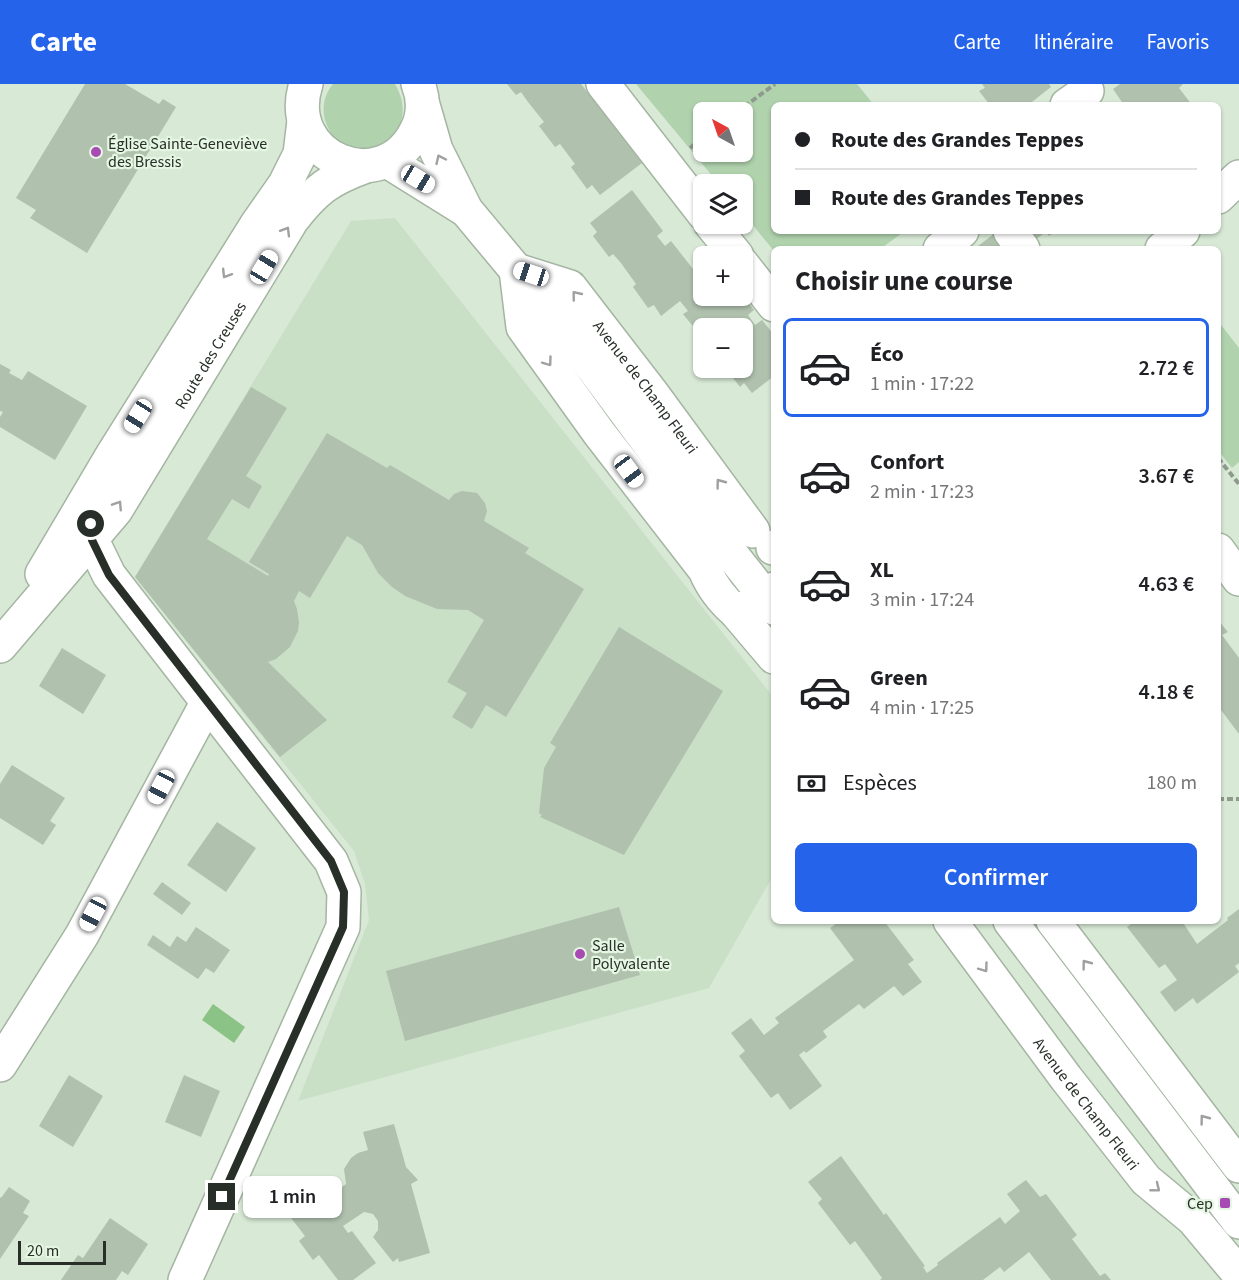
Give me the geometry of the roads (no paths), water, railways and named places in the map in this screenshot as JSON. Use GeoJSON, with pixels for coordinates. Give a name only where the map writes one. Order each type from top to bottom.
{"type":"FeatureCollection","features":[{"type":"Feature","properties":{"kind":"street"},"geometry":{"type":"LineString","coordinates":[[603,84],[693,200]]}},
{"type":"Feature","properties":{"kind":"street"},"geometry":{"type":"LineString","coordinates":[[421,94],[436,150],[466,210],[516,270],[523,327],[605,440],[715,558],[771,598]]}},
{"type":"Feature","properties":{"kind":"street","name":"Route des Creuses"},"geometry":{"type":"LineString","coordinates":[[0,645],[116,510],[292,220],[309,198],[337,177],[402,151],[413,138],[420,122],[421,94]]}},
{"type":"Feature","properties":{"kind":"street"},"geometry":{"type":"LineString","coordinates":[[303,96],[309,134],[327,154],[352,165],[376,163],[466,210]]}},
{"type":"Feature","properties":{"kind":"street","name":"Route des Creuses"},"geometry":{"type":"LineString","coordinates":[[0,645],[113,454],[257,224],[285,184],[300,154],[303,96]]}},
{"type":"Feature","properties":{"kind":"street"},"geometry":{"type":"LineString","coordinates":[[1221,194],[1239,177]]}},
{"type":"Feature","properties":{"kind":"street"},"geometry":{"type":"LineString","coordinates":[[719,234],[728,246]]}},
{"type":"Feature","properties":{"kind":"street"},"geometry":{"type":"LineString","coordinates":[[944,246],[958,234]]}},
{"type":"Feature","properties":{"kind":"street"},"geometry":{"type":"LineString","coordinates":[[1166,246],[1180,234]]}},
{"type":"Feature","properties":{"kind":"street","name":"Avenue de Champ Fleuri"},"geometry":{"type":"LineString","coordinates":[[516,270],[570,287],[769,544],[715,558]]}},
{"type":"Feature","properties":{"kind":"street"},"geometry":{"type":"LineString","coordinates":[[753,278],[771,301]]}},
{"type":"Feature","properties":{"kind":"street"},"geometry":{"type":"LineString","coordinates":[[113,454],[90,509],[92,540],[109,575],[331,861],[344,892],[343,927],[185,1280]]}},
{"type":"Feature","properties":{"kind":"street"},"geometry":{"type":"LineString","coordinates":[[1221,554],[1239,579]]}},
{"type":"Feature","properties":{"kind":"street"},"geometry":{"type":"LineString","coordinates":[[715,558],[711,584],[771,653]]}},
{"type":"Feature","properties":{"kind":"street"},"geometry":{"type":"LineString","coordinates":[[736,612],[771,598]]}},
{"type":"Feature","properties":{"kind":"street"},"geometry":{"type":"LineString","coordinates":[[0,1065],[82,935],[207,703]]}},
{"type":"Feature","properties":{"kind":"street","name":"Avenue de Champ Fleuri"},"geometry":{"type":"LineString","coordinates":[[952,924],[1066,1078],[1146,1180],[1193,1219],[1239,1274]]}},
{"type":"Feature","properties":{"kind":"street"},"geometry":{"type":"LineString","coordinates":[[1012,924],[1239,1222]]}},
{"type":"Feature","properties":{"kind":"street"},"geometry":{"type":"LineString","coordinates":[[1055,924],[1239,1166]]}},
{"type":"Feature","properties":{"kind":"place","name":"Église Sainte-Geneviève des Bressis"},"geometry":{"type":"Point","coordinates":[96,152]}},
{"type":"Feature","properties":{"kind":"place","name":"Salle Polyvalente"},"geometry":{"type":"Point","coordinates":[580,954]}},
{"type":"Feature","properties":{"kind":"place","name":"Cep"},"geometry":{"type":"Point","coordinates":[1225,1203]}}]}
